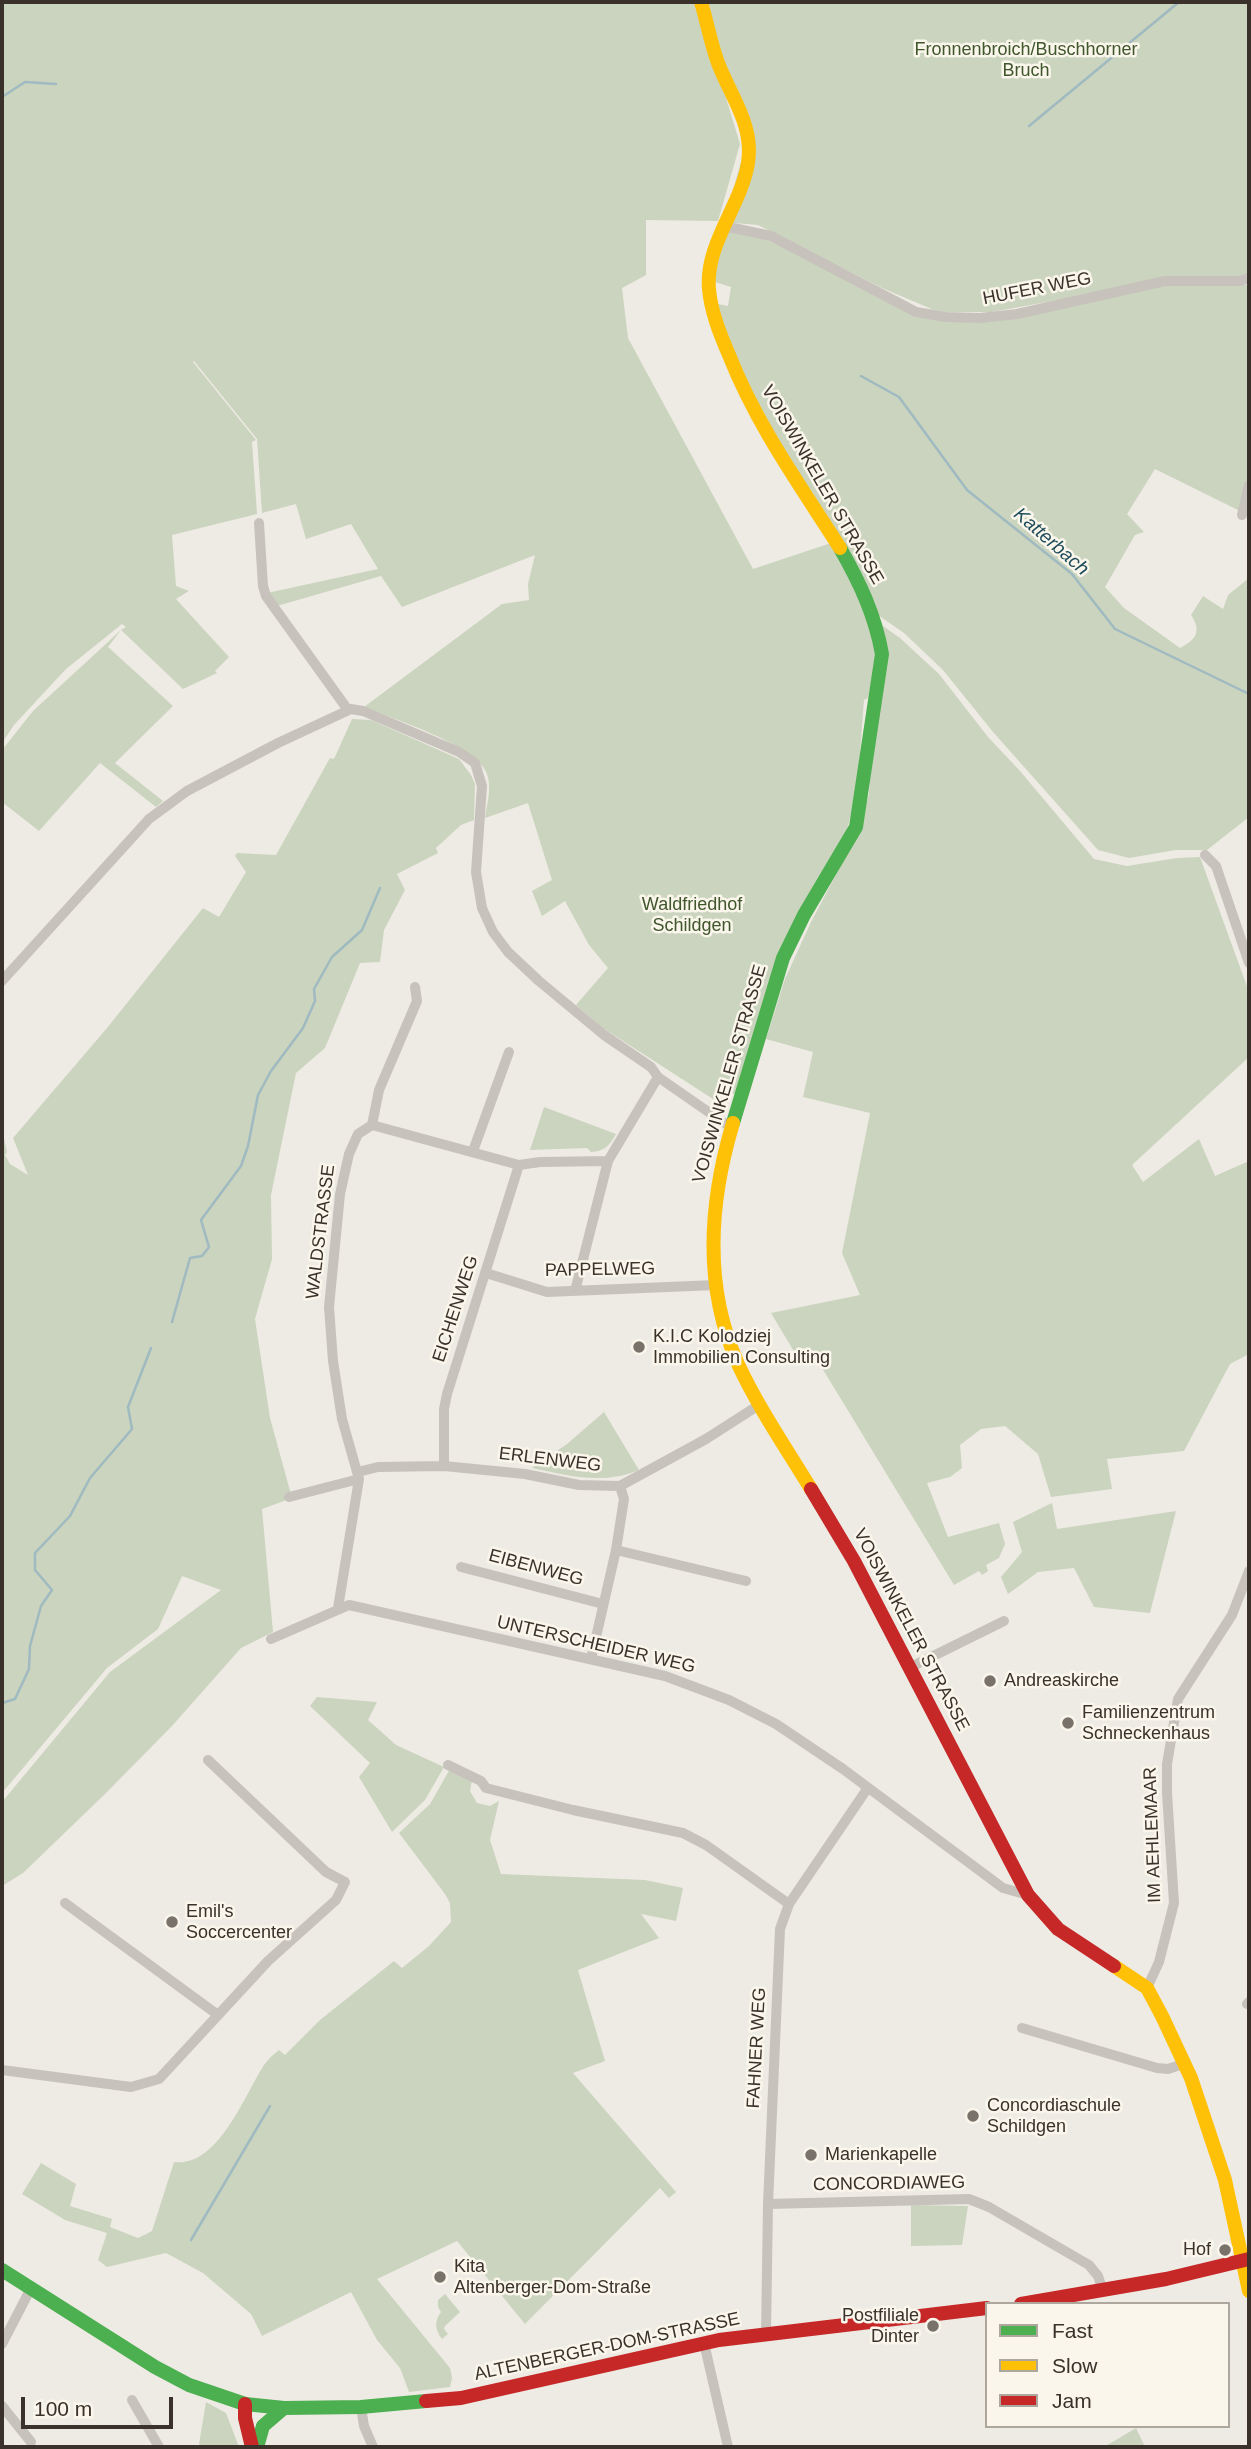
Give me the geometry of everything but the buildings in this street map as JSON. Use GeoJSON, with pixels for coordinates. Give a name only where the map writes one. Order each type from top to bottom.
{"type":"FeatureCollection","features":[{"type":"Feature","properties":{"kind":"street","name":"VOISWINKELER STRASSE"},"geometry":{"type":"LineString","coordinates":[[701,2],[719,64],[739,104],[749,141],[746,167],[711,256],[709,281],[712,307],[754,412],[821,519],[870,606],[882,655],[856,827],[797,929],[780,967],[716,1194],[716,1285],[730,1346],[759,1405],[854,1561],[1028,1895],[1058,1929],[1147,1987],[1164,2018],[1217,2156],[1246,2260],[1249,2291]]}},
{"type":"Feature","properties":{"kind":"street","name":"HUFER WEG"},"geometry":{"type":"LineString","coordinates":[[724,226],[771,236],[916,312],[946,317],[980,318],[1017,314],[1165,281],[1240,281],[1249,278]]}},
{"type":"Feature","properties":{"kind":"street"},"geometry":{"type":"LineString","coordinates":[[1242,515],[1249,485]]}},
{"type":"Feature","properties":{"kind":"street"},"geometry":{"type":"LineString","coordinates":[[259,523],[266,596],[348,710]]}},
{"type":"Feature","properties":{"kind":"street"},"geometry":{"type":"LineString","coordinates":[[2,982],[149,819],[164,806],[267,748],[348,710],[358,709],[459,752],[475,763],[483,792],[476,875],[482,908],[493,932],[514,959],[604,1035],[651,1067],[658,1077],[733,1129]]}},
{"type":"Feature","properties":{"kind":"street"},"geometry":{"type":"LineString","coordinates":[[1205,855],[1216,866],[1249,963]]}},
{"type":"Feature","properties":{"kind":"street"},"geometry":{"type":"LineString","coordinates":[[415,987],[417,1001],[379,1090],[372,1125],[519,1165],[608,1161]]}},
{"type":"Feature","properties":{"kind":"street"},"geometry":{"type":"LineString","coordinates":[[473,1151],[509,1052]]}},
{"type":"Feature","properties":{"kind":"street"},"geometry":{"type":"LineString","coordinates":[[575,1291],[608,1161],[658,1077]]}},
{"type":"Feature","properties":{"kind":"street","name":"WALDSTRASSE"},"geometry":{"type":"LineString","coordinates":[[338,1608],[358,1475],[342,1419],[333,1361],[329,1307],[340,1194],[349,1154],[358,1133],[372,1125]]}},
{"type":"Feature","properties":{"kind":"street","name":"EICHENWEG"},"geometry":{"type":"LineString","coordinates":[[444,1466],[444,1409],[519,1165]]}},
{"type":"Feature","properties":{"kind":"street","name":"PAPPELWEG"},"geometry":{"type":"LineString","coordinates":[[486,1273],[547,1292],[716,1285]]}},
{"type":"Feature","properties":{"kind":"street","name":"ERLENWEG"},"geometry":{"type":"LineString","coordinates":[[358,1475],[378,1467],[444,1466],[524,1474],[579,1485],[620,1486],[706,1439],[759,1405]]}},
{"type":"Feature","properties":{"kind":"street"},"geometry":{"type":"LineString","coordinates":[[289,1497],[358,1475]]}},
{"type":"Feature","properties":{"kind":"street"},"geometry":{"type":"LineString","coordinates":[[591,1659],[616,1550],[624,1499],[620,1486]]}},
{"type":"Feature","properties":{"kind":"street"},"geometry":{"type":"LineString","coordinates":[[616,1550],[746,1581]]}},
{"type":"Feature","properties":{"kind":"street","name":"EIBENWEG"},"geometry":{"type":"LineString","coordinates":[[461,1567],[603,1604]]}},
{"type":"Feature","properties":{"kind":"street","name":"IM AEHLEMAAR"},"geometry":{"type":"LineString","coordinates":[[1147,1987],[1159,1962],[1174,1903],[1167,1764],[1178,1699],[1232,1615],[1249,1571]]}},
{"type":"Feature","properties":{"kind":"street","name":"UNTERSCHEIDER WEG"},"geometry":{"type":"LineString","coordinates":[[271,1639],[349,1605],[665,1676],[701,1688],[746,1708],[797,1737],[1003,1888],[1028,1895]]}},
{"type":"Feature","properties":{"kind":"street"},"geometry":{"type":"LineString","coordinates":[[911,1667],[1004,1621]]}},
{"type":"Feature","properties":{"kind":"street"},"geometry":{"type":"LineString","coordinates":[[2,2070],[131,2087],[159,2079],[268,1961],[336,1900],[345,1882],[326,1872],[208,1760]]}},
{"type":"Feature","properties":{"kind":"street"},"geometry":{"type":"LineString","coordinates":[[448,1765],[481,1781],[486,1788],[682,1833],[706,1845],[789,1904]]}},
{"type":"Feature","properties":{"kind":"street","name":"FAHNER WEG"},"geometry":{"type":"LineString","coordinates":[[766,2333],[768,2204],[780,1929],[789,1904],[867,1789]]}},
{"type":"Feature","properties":{"kind":"street"},"geometry":{"type":"LineString","coordinates":[[65,1903],[218,2015]]}},
{"type":"Feature","properties":{"kind":"street"},"geometry":{"type":"LineString","coordinates":[[1022,2028],[1157,2068],[1168,2069],[1183,2064]]}},
{"type":"Feature","properties":{"kind":"street","name":"CONCORDIAWEG"},"geometry":{"type":"LineString","coordinates":[[768,2204],[970,2199],[989,2207],[1089,2265],[1098,2276],[1103,2291]]}},
{"type":"Feature","properties":{"kind":"street"},"geometry":{"type":"LineString","coordinates":[[1034,2302],[1103,2291],[1246,2260]]}},
{"type":"Feature","properties":{"kind":"street","name":"ALTENBERGER-DOM-STRASSE"},"geometry":{"type":"LineString","coordinates":[[2,2270],[172,2376],[198,2389],[245,2404],[284,2408],[361,2407],[481,2395],[704,2343],[766,2333],[985,2308]]}},
{"type":"Feature","properties":{"kind":"street"},"geometry":{"type":"LineString","coordinates":[[2,2344],[30,2288]]}},
{"type":"Feature","properties":{"kind":"street"},"geometry":{"type":"LineString","coordinates":[[704,2343],[728,2447]]}},
{"type":"Feature","properties":{"kind":"street"},"geometry":{"type":"LineString","coordinates":[[132,2400],[159,2447]]}},
{"type":"Feature","properties":{"kind":"street"},"geometry":{"type":"LineString","coordinates":[[245,2404],[245,2418],[254,2447]]}},
{"type":"Feature","properties":{"kind":"street"},"geometry":{"type":"LineString","coordinates":[[2,2406],[31,2442]]}},
{"type":"Feature","properties":{"kind":"street"},"geometry":{"type":"LineString","coordinates":[[361,2407],[363,2426],[373,2447]]}},
{"type":"Feature","properties":{"kind":"street"},"geometry":{"type":"LineString","coordinates":[[254,2447],[265,2423],[284,2408]]}},
{"type":"Feature","properties":{"kind":"green space","name":"Waldfriedhof Schildgen"},"geometry":{"type":"Polygon","coordinates":[[[2,2],[697,2],[740,144],[718,221],[646,220],[646,275],[622,288],[628,338],[753,569],[831,543],[870,615],[878,649],[868,698],[864,700],[857,793],[847,829],[822,875],[738,1095],[725,1092],[713,1099],[603,1028],[576,1005],[608,968],[589,945],[565,901],[542,916],[532,891],[552,880],[528,803],[485,818],[489,785],[487,774],[480,763],[468,753],[433,734],[364,707],[502,604],[529,600],[528,584],[535,555],[402,607],[381,576],[277,606],[267,593],[378,569],[351,524],[306,539],[296,504],[262,513],[257,439],[194,361],[256,440],[252,442],[257,514],[172,535],[176,586],[189,591],[176,599],[229,657],[215,671],[217,673],[183,689],[121,630],[126,627],[122,624],[66,669],[14,725],[2,743],[2,2]]]}},
{"type":"Feature","properties":{"kind":"green space","name":"Fronnenbroich/Buschhorner Bruch"},"geometry":{"type":"Polygon","coordinates":[[[703,2],[1249,2],[1249,274],[1245,277],[1189,276],[992,312],[947,312],[934,310],[882,288],[758,225],[724,222],[746,144],[703,2]]]}},
{"type":"Feature","properties":{"kind":"green space"},"geometry":{"type":"Polygon","coordinates":[[[722,227],[754,234],[932,315],[961,322],[1141,289],[1190,283],[1249,285],[1249,471],[1240,511],[1155,469],[1127,514],[1144,532],[1135,535],[1105,587],[1124,608],[1180,648],[1196,634],[1191,615],[1203,596],[1223,609],[1228,595],[1249,578],[1249,817],[1207,850],[1176,850],[1129,858],[1098,850],[993,732],[943,670],[904,633],[875,613],[754,408],[722,326],[718,304],[728,306],[731,287],[712,281],[722,227]]]}},
{"type":"Feature","properties":{"kind":"green space"},"geometry":{"type":"Polygon","coordinates":[[[883,626],[939,674],[988,737],[1094,859],[1127,866],[1200,857],[1249,992],[1249,1057],[1132,1165],[1143,1182],[1199,1139],[1215,1176],[1249,1161],[1249,1354],[1230,1364],[1184,1451],[1107,1459],[1112,1489],[1051,1497],[1038,1454],[1005,1426],[981,1429],[960,1445],[962,1468],[950,1477],[927,1483],[948,1537],[999,1523],[1005,1544],[999,1558],[986,1565],[988,1571],[982,1575],[979,1571],[954,1585],[816,1358],[802,1365],[771,1313],[860,1295],[842,1253],[870,1113],[803,1097],[813,1052],[766,1039],[785,979],[811,922],[858,833],[869,794],[883,626]]]}},
{"type":"Feature","properties":{"kind":"green space"},"geometry":{"type":"Polygon","coordinates":[[[121,630],[108,647],[173,706],[115,763],[163,801],[156,807],[100,763],[39,831],[2,802],[2,750],[33,711],[121,630]]]}},
{"type":"Feature","properties":{"kind":"green space"},"geometry":{"type":"Polygon","coordinates":[[[352,719],[371,720],[459,759],[475,784],[474,820],[461,825],[436,848],[438,853],[397,874],[405,890],[384,930],[380,962],[360,963],[325,1048],[296,1073],[271,1195],[272,1259],[255,1319],[270,1418],[292,1498],[262,1509],[273,1632],[241,1648],[172,1726],[105,1794],[23,1873],[2,1886],[2,1802],[110,1672],[221,1590],[182,1576],[158,1629],[107,1668],[2,1793],[2,1130],[7,1152],[5,1155],[10,1164],[28,1175],[13,1138],[107,1028],[203,908],[219,917],[246,872],[235,856],[237,853],[276,855],[330,758],[334,759],[352,719]]]}},
{"type":"Feature","properties":{"kind":"green space"},"geometry":{"type":"Polygon","coordinates":[[[544,1107],[616,1134],[606,1147],[591,1152],[587,1148],[530,1150],[544,1107]]]}},
{"type":"Feature","properties":{"kind":"green space"},"geometry":{"type":"Polygon","coordinates":[[[604,1412],[639,1470],[626,1475],[586,1478],[532,1468],[567,1444],[604,1412]]]}},
{"type":"Feature","properties":{"kind":"green space"},"geometry":{"type":"Polygon","coordinates":[[[1052,1503],[1057,1529],[1176,1511],[1150,1613],[1094,1607],[1074,1568],[1038,1572],[1008,1594],[1001,1577],[1022,1552],[1013,1522],[1052,1503]]]}},
{"type":"Feature","properties":{"kind":"green space"},"geometry":{"type":"Polygon","coordinates":[[[317,1697],[377,1702],[368,1720],[396,1745],[444,1767],[425,1800],[392,1832],[359,1777],[370,1763],[310,1706],[317,1697]]]}},
{"type":"Feature","properties":{"kind":"green space"},"geometry":{"type":"Polygon","coordinates":[[[450,1769],[472,1780],[470,1791],[477,1803],[490,1806],[499,1801],[490,1840],[501,1874],[645,1880],[683,1888],[676,1921],[641,1914],[659,1938],[578,1970],[605,2061],[573,2073],[676,2192],[669,2198],[660,2188],[525,2324],[457,2241],[377,2279],[450,2368],[450,2387],[409,2392],[400,2368],[377,2340],[351,2292],[262,2336],[251,2314],[203,2273],[166,2253],[107,2267],[98,2260],[107,2233],[65,2220],[22,2194],[41,2163],[76,2184],[70,2206],[112,2219],[110,2227],[138,2238],[152,2231],[174,2162],[190,2161],[217,2142],[269,2059],[279,2050],[285,2055],[320,2020],[394,1961],[402,1968],[429,1946],[451,1922],[450,1903],[445,1894],[399,1833],[430,1804],[450,1769]]]}},
{"type":"Feature","properties":{"kind":"green space"},"geometry":{"type":"Polygon","coordinates":[[[911,2205],[968,2206],[962,2245],[911,2246],[911,2205]]]}},
{"type":"Feature","properties":{"kind":"green space"},"geometry":{"type":"Polygon","coordinates":[[[445,2294],[460,2312],[445,2326],[448,2334],[442,2339],[436,2322],[441,2312],[438,2300],[445,2294]]]}},
{"type":"Feature","properties":{"kind":"green space"},"geometry":{"type":"Polygon","coordinates":[[[206,2402],[226,2413],[239,2447],[201,2447],[199,2444],[206,2402]]]}},
{"type":"Feature","properties":{"kind":"green space"},"geometry":{"type":"Polygon","coordinates":[[[1136,2428],[1145,2447],[1104,2447],[1136,2428]]]}},
{"type":"Feature","properties":{"kind":"waterway"},"geometry":{"type":"LineString","coordinates":[[1029,126],[1179,2]]}},
{"type":"Feature","properties":{"kind":"waterway"},"geometry":{"type":"LineString","coordinates":[[2,97],[25,82],[56,84]]}},
{"type":"Feature","properties":{"kind":"waterway","name":"Katterbach"},"geometry":{"type":"LineString","coordinates":[[861,376],[899,397],[967,490],[1072,574],[1115,629],[1249,694]]}},
{"type":"Feature","properties":{"kind":"waterway"},"geometry":{"type":"LineString","coordinates":[[172,1322],[190,1258],[202,1256],[209,1247],[201,1220],[241,1166],[248,1146],[258,1095],[271,1071],[303,1028],[315,1001],[314,989],[332,957],[362,930],[380,888]]}},
{"type":"Feature","properties":{"kind":"waterway"},"geometry":{"type":"LineString","coordinates":[[2,1703],[15,1699],[29,1669],[30,1646],[41,1606],[52,1590],[35,1570],[35,1553],[70,1516],[90,1478],[132,1429],[128,1407],[151,1348]]}},
{"type":"Feature","properties":{"kind":"waterway"},"geometry":{"type":"LineString","coordinates":[[191,2240],[270,2106]]}},
{"type":"Feature","properties":{"kind":"traffic: fast"},"geometry":{"type":"LineString","coordinates":[[733,1123],[783,958],[804,915],[856,827],[882,654],[866,600],[840,548]]}},
{"type":"Feature","properties":{"kind":"traffic: fast"},"geometry":{"type":"LineString","coordinates":[[2,2270],[155,2367],[189,2385],[245,2404],[284,2408],[361,2407],[426,2401]]}},
{"type":"Feature","properties":{"kind":"traffic: fast"},"geometry":{"type":"LineString","coordinates":[[257,2447],[263,2426],[284,2408]]}},
{"type":"Feature","properties":{"kind":"traffic: slow"},"geometry":{"type":"LineString","coordinates":[[701,2],[718,63],[745,124],[749,149],[744,179],[712,256],[709,289],[714,314],[740,381],[753,406],[840,548]]}},
{"type":"Feature","properties":{"kind":"traffic: slow"},"geometry":{"type":"LineString","coordinates":[[733,1123],[715,1214],[713,1244],[719,1305],[738,1364],[811,1489]]}},
{"type":"Feature","properties":{"kind":"traffic: slow"},"geometry":{"type":"LineString","coordinates":[[1114,1966],[1147,1988],[1191,2078],[1225,2180],[1249,2291]]}},
{"type":"Feature","properties":{"kind":"traffic: jam"},"geometry":{"type":"LineString","coordinates":[[811,1489],[854,1561],[1028,1895],[1058,1929],[1114,1966]]}},
{"type":"Feature","properties":{"kind":"traffic: jam"},"geometry":{"type":"LineString","coordinates":[[1033,2302],[1166,2279],[1249,2259]]}},
{"type":"Feature","properties":{"kind":"traffic: jam"},"geometry":{"type":"LineString","coordinates":[[426,2401],[461,2398],[719,2340],[985,2308]]}},
{"type":"Feature","properties":{"kind":"traffic: jam"},"geometry":{"type":"LineString","coordinates":[[245,2404],[245,2418],[252,2447]]}},
{"type":"Feature","properties":{"kind":"place","name":"K.I.C Kolodziej Immobilien Consulting"},"geometry":{"type":"Point","coordinates":[639,1347]}},
{"type":"Feature","properties":{"kind":"place","name":"Andreaskirche"},"geometry":{"type":"Point","coordinates":[990,1681]}},
{"type":"Feature","properties":{"kind":"place","name":"Familienzentrum Schneckenhaus"},"geometry":{"type":"Point","coordinates":[1068,1723]}},
{"type":"Feature","properties":{"kind":"place","name":"Emil's Soccercenter"},"geometry":{"type":"Point","coordinates":[172,1922]}},
{"type":"Feature","properties":{"kind":"place","name":"Concordiaschule Schildgen"},"geometry":{"type":"Point","coordinates":[973,2116]}},
{"type":"Feature","properties":{"kind":"place","name":"Marienkapelle"},"geometry":{"type":"Point","coordinates":[811,2155]}},
{"type":"Feature","properties":{"kind":"place","name":"Hof"},"geometry":{"type":"Point","coordinates":[1225,2250]}},
{"type":"Feature","properties":{"kind":"place","name":"Kita Altenberger-Dom-Straße"},"geometry":{"type":"Point","coordinates":[440,2277]}},
{"type":"Feature","properties":{"kind":"place","name":"Postfiliale Dinter"},"geometry":{"type":"Point","coordinates":[933,2326]}}]}
